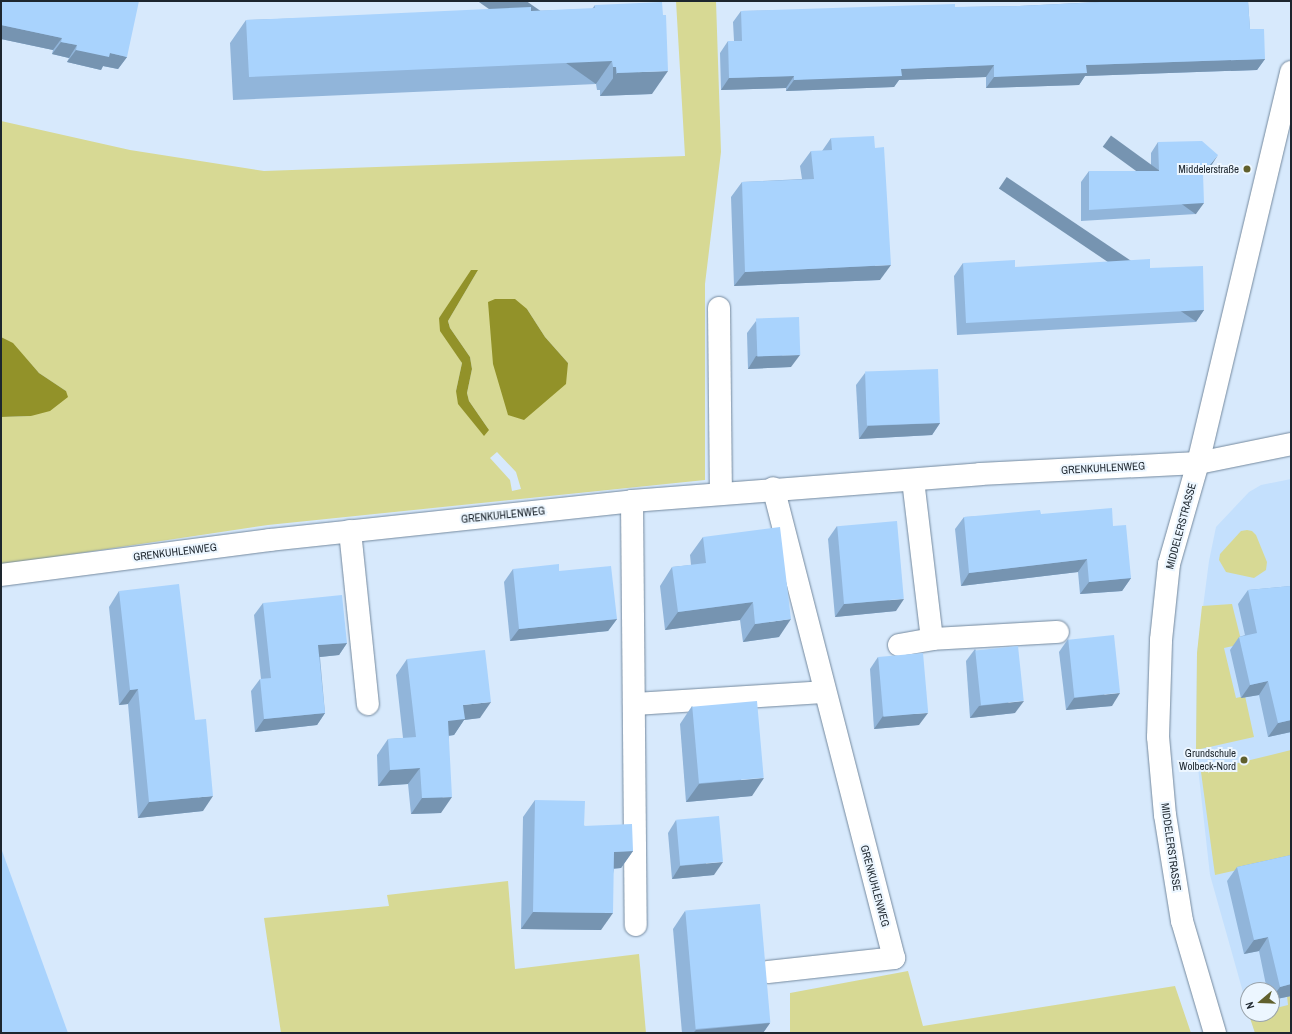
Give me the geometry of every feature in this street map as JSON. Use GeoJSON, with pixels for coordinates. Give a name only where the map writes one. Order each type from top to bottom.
{"type":"FeatureCollection","features":[{"type":"Feature","properties":{"kind":"street","name":"MIDDELERSTRASSE"},"geometry":{"type":"LineString","coordinates":[[1215,1033],[1182,920],[1165,815],[1158,737],[1161,640],[1169,564],[1198,463],[1291,72]]}},
{"type":"Feature","properties":{"kind":"street"},"geometry":{"type":"LineString","coordinates":[[719,308],[721,493]]}},
{"type":"Feature","properties":{"kind":"street","name":"GRENKUHLENWEG"},"geometry":{"type":"LineString","coordinates":[[1,575],[350,531],[632,501],[773,488],[913,480],[980,474],[1198,463],[1291,444]]}},
{"type":"Feature","properties":{"kind":"street"},"geometry":{"type":"LineString","coordinates":[[913,480],[932,639]]}},
{"type":"Feature","properties":{"kind":"street","name":"GRENKUHLENWEG"},"geometry":{"type":"LineString","coordinates":[[768,972],[894,958],[824,692],[773,488]]}},
{"type":"Feature","properties":{"kind":"street"},"geometry":{"type":"LineString","coordinates":[[632,501],[636,924]]}},
{"type":"Feature","properties":{"kind":"street"},"geometry":{"type":"LineString","coordinates":[[350,531],[368,704]]}},
{"type":"Feature","properties":{"kind":"street"},"geometry":{"type":"LineString","coordinates":[[899,645],[932,639],[1058,632]]}},
{"type":"Feature","properties":{"kind":"street"},"geometry":{"type":"LineString","coordinates":[[634,704],[824,692]]}},
{"type":"Feature","properties":{"kind":"shaded area"},"geometry":{"type":"Polygon","coordinates":[[[471,270],[478,270],[448,321],[450,328],[470,357],[472,369],[467,393],[469,401],[489,430],[484,436],[458,404],[456,391],[462,363],[440,331],[439,318],[471,270]]]}},
{"type":"Feature","properties":{"kind":"shaded area"},"geometry":{"type":"Polygon","coordinates":[[[495,299],[515,299],[527,309],[545,337],[568,363],[566,384],[524,420],[508,415],[493,364],[488,302],[495,299]]]}},
{"type":"Feature","properties":{"kind":"shaded area"},"geometry":{"type":"Polygon","coordinates":[[[1,337],[13,343],[39,373],[66,391],[68,397],[50,411],[31,416],[1,417],[1,337]]]}},
{"type":"Feature","properties":{"kind":"shaded area","name":"Grundschule Wolbeck-Nord"},"geometry":{"type":"Polygon","coordinates":[[[1291,479],[1291,1033],[1255,1033],[1252,1022],[1280,1022],[1280,982],[1240,982],[1210,875],[1196,750],[1197,653],[1209,561],[1216,527],[1249,492],[1261,485],[1291,479]]]}},
{"type":"Feature","properties":{"kind":"green space"},"geometry":{"type":"Polygon","coordinates":[[[676,1],[716,1],[721,152],[705,284],[705,480],[268,525],[1,565],[1,417],[31,416],[66,391],[39,373],[13,344],[1,337],[1,121],[130,150],[264,171],[685,156],[676,1]],[[478,270],[439,318],[462,363],[456,391],[489,430],[469,401],[467,393],[472,369],[470,357],[450,328],[448,321],[478,270]],[[527,309],[508,415],[568,363],[545,337],[527,309]],[[497,452],[490,458],[510,480],[512,491],[521,489],[516,472],[497,452]]]}},
{"type":"Feature","properties":{"kind":"green space"},"geometry":{"type":"Polygon","coordinates":[[[1241,531],[1252,531],[1256,535],[1267,562],[1266,570],[1254,578],[1226,572],[1219,560],[1220,554],[1241,531]]]}},
{"type":"Feature","properties":{"kind":"green space"},"geometry":{"type":"Polygon","coordinates":[[[1232,604],[1242,644],[1224,648],[1236,698],[1245,696],[1254,737],[1196,750],[1197,653],[1202,606],[1232,604]]]}},
{"type":"Feature","properties":{"kind":"green space"},"geometry":{"type":"Polygon","coordinates":[[[1291,750],[1291,858],[1215,875],[1201,772],[1291,750]]]}},
{"type":"Feature","properties":{"kind":"green space"},"geometry":{"type":"Polygon","coordinates":[[[508,881],[515,969],[639,954],[646,1033],[281,1033],[264,918],[389,906],[387,895],[508,881]]]}},
{"type":"Feature","properties":{"kind":"green space"},"geometry":{"type":"Polygon","coordinates":[[[908,971],[923,1026],[1175,986],[1191,1033],[790,1033],[790,993],[908,971]]]}},
{"type":"Feature","properties":{"kind":"green space"},"geometry":{"type":"Polygon","coordinates":[[[1291,995],[1291,1033],[1255,1033],[1251,1022],[1280,1022],[1280,1007],[1288,1005],[1287,996],[1291,995]]]}},
{"type":"Feature","properties":{"kind":"building"},"geometry":{"type":"Polygon","coordinates":[[[1,1],[139,1],[127,57],[110,53],[109,57],[76,50],[77,45],[61,42],[62,38],[1,25],[1,1]]]}},
{"type":"Feature","properties":{"kind":"building"},"geometry":{"type":"Polygon","coordinates":[[[1101,1],[1248,1],[1250,29],[1264,29],[1265,59],[1086,65],[1087,73],[994,77],[994,65],[901,69],[902,76],[794,80],[794,76],[729,78],[728,41],[742,41],[741,11],[955,4],[955,7],[1019,6],[1101,1]]]}},
{"type":"Feature","properties":{"kind":"building"},"geometry":{"type":"Polygon","coordinates":[[[662,2],[663,15],[666,15],[668,71],[617,73],[616,67],[613,67],[612,61],[249,77],[246,20],[531,7],[531,11],[595,8],[595,5],[662,2]]]}},
{"type":"Feature","properties":{"kind":"building"},"geometry":{"type":"Polygon","coordinates":[[[874,136],[875,148],[884,147],[891,265],[745,272],[742,182],[814,179],[811,151],[832,150],[831,138],[874,136]]]}},
{"type":"Feature","properties":{"kind":"building"},"geometry":{"type":"Polygon","coordinates":[[[1202,141],[1218,155],[1203,173],[1204,203],[1089,210],[1089,171],[1159,171],[1158,142],[1202,141]]]}},
{"type":"Feature","properties":{"kind":"building"},"geometry":{"type":"Polygon","coordinates":[[[1150,259],[1150,268],[1203,266],[1204,310],[966,323],[963,263],[1015,260],[1015,267],[1150,259]]]}},
{"type":"Feature","properties":{"kind":"building"},"geometry":{"type":"Polygon","coordinates":[[[799,317],[800,355],[757,356],[756,319],[799,317]]]}},
{"type":"Feature","properties":{"kind":"building"},"geometry":{"type":"Polygon","coordinates":[[[938,369],[940,423],[867,426],[865,372],[938,369]]]}},
{"type":"Feature","properties":{"kind":"building"},"geometry":{"type":"Polygon","coordinates":[[[1112,508],[1113,526],[1126,525],[1131,578],[1089,582],[1087,559],[969,573],[964,517],[1040,510],[1041,514],[1112,508]]]}},
{"type":"Feature","properties":{"kind":"building"},"geometry":{"type":"Polygon","coordinates":[[[897,521],[904,599],[844,604],[837,526],[897,521]]]}},
{"type":"Feature","properties":{"kind":"building"},"geometry":{"type":"Polygon","coordinates":[[[780,527],[791,619],[755,624],[753,602],[678,612],[672,567],[706,563],[703,537],[780,527]]]}},
{"type":"Feature","properties":{"kind":"building"},"geometry":{"type":"Polygon","coordinates":[[[559,564],[559,571],[611,566],[617,619],[519,629],[513,569],[559,564]]]}},
{"type":"Feature","properties":{"kind":"building"},"geometry":{"type":"Polygon","coordinates":[[[179,584],[195,720],[206,719],[213,796],[149,802],[138,689],[130,690],[119,591],[179,584]]]}},
{"type":"Feature","properties":{"kind":"building"},"geometry":{"type":"Polygon","coordinates":[[[1291,586],[1291,720],[1278,723],[1268,681],[1250,685],[1239,637],[1257,633],[1248,590],[1291,586]]]}},
{"type":"Feature","properties":{"kind":"building"},"geometry":{"type":"Polygon","coordinates":[[[342,595],[347,643],[318,645],[325,713],[264,719],[260,679],[271,678],[263,603],[342,595]]]}},
{"type":"Feature","properties":{"kind":"building"},"geometry":{"type":"Polygon","coordinates":[[[1114,635],[1120,693],[1074,697],[1068,640],[1114,635]]]}},
{"type":"Feature","properties":{"kind":"building"},"geometry":{"type":"Polygon","coordinates":[[[1018,646],[1024,701],[981,705],[975,650],[1018,646]]]}},
{"type":"Feature","properties":{"kind":"building"},"geometry":{"type":"Polygon","coordinates":[[[485,650],[491,702],[463,705],[465,719],[448,721],[452,797],[422,798],[420,768],[390,770],[388,739],[416,737],[407,659],[485,650]]]}},
{"type":"Feature","properties":{"kind":"building"},"geometry":{"type":"Polygon","coordinates":[[[923,653],[928,713],[883,717],[878,657],[923,653]]]}},
{"type":"Feature","properties":{"kind":"building"},"geometry":{"type":"Polygon","coordinates":[[[757,701],[764,778],[699,783],[692,707],[757,701]]]}},
{"type":"Feature","properties":{"kind":"building"},"geometry":{"type":"Polygon","coordinates":[[[535,800],[585,801],[584,826],[632,824],[633,851],[614,852],[613,913],[533,912],[535,800]]]}},
{"type":"Feature","properties":{"kind":"building"},"geometry":{"type":"Polygon","coordinates":[[[719,816],[723,862],[680,866],[676,820],[719,816]]]}},
{"type":"Feature","properties":{"kind":"building"},"geometry":{"type":"Polygon","coordinates":[[[1,848],[68,1033],[1,1033],[1,848]]]}},
{"type":"Feature","properties":{"kind":"building"},"geometry":{"type":"Polygon","coordinates":[[[1291,855],[1291,984],[1280,987],[1268,937],[1254,940],[1237,867],[1291,855]]]}},
{"type":"Feature","properties":{"kind":"building"},"geometry":{"type":"Polygon","coordinates":[[[760,904],[770,1023],[696,1029],[685,911],[760,904]]]}},
{"type":"Feature","properties":{"kind":"place","name":"Middelerstraße"},"geometry":{"type":"Point","coordinates":[1247,169]}},
{"type":"Feature","properties":{"kind":"place","name":"Grundschule Wolbeck-Nord"},"geometry":{"type":"Point","coordinates":[1244,760]}}]}
